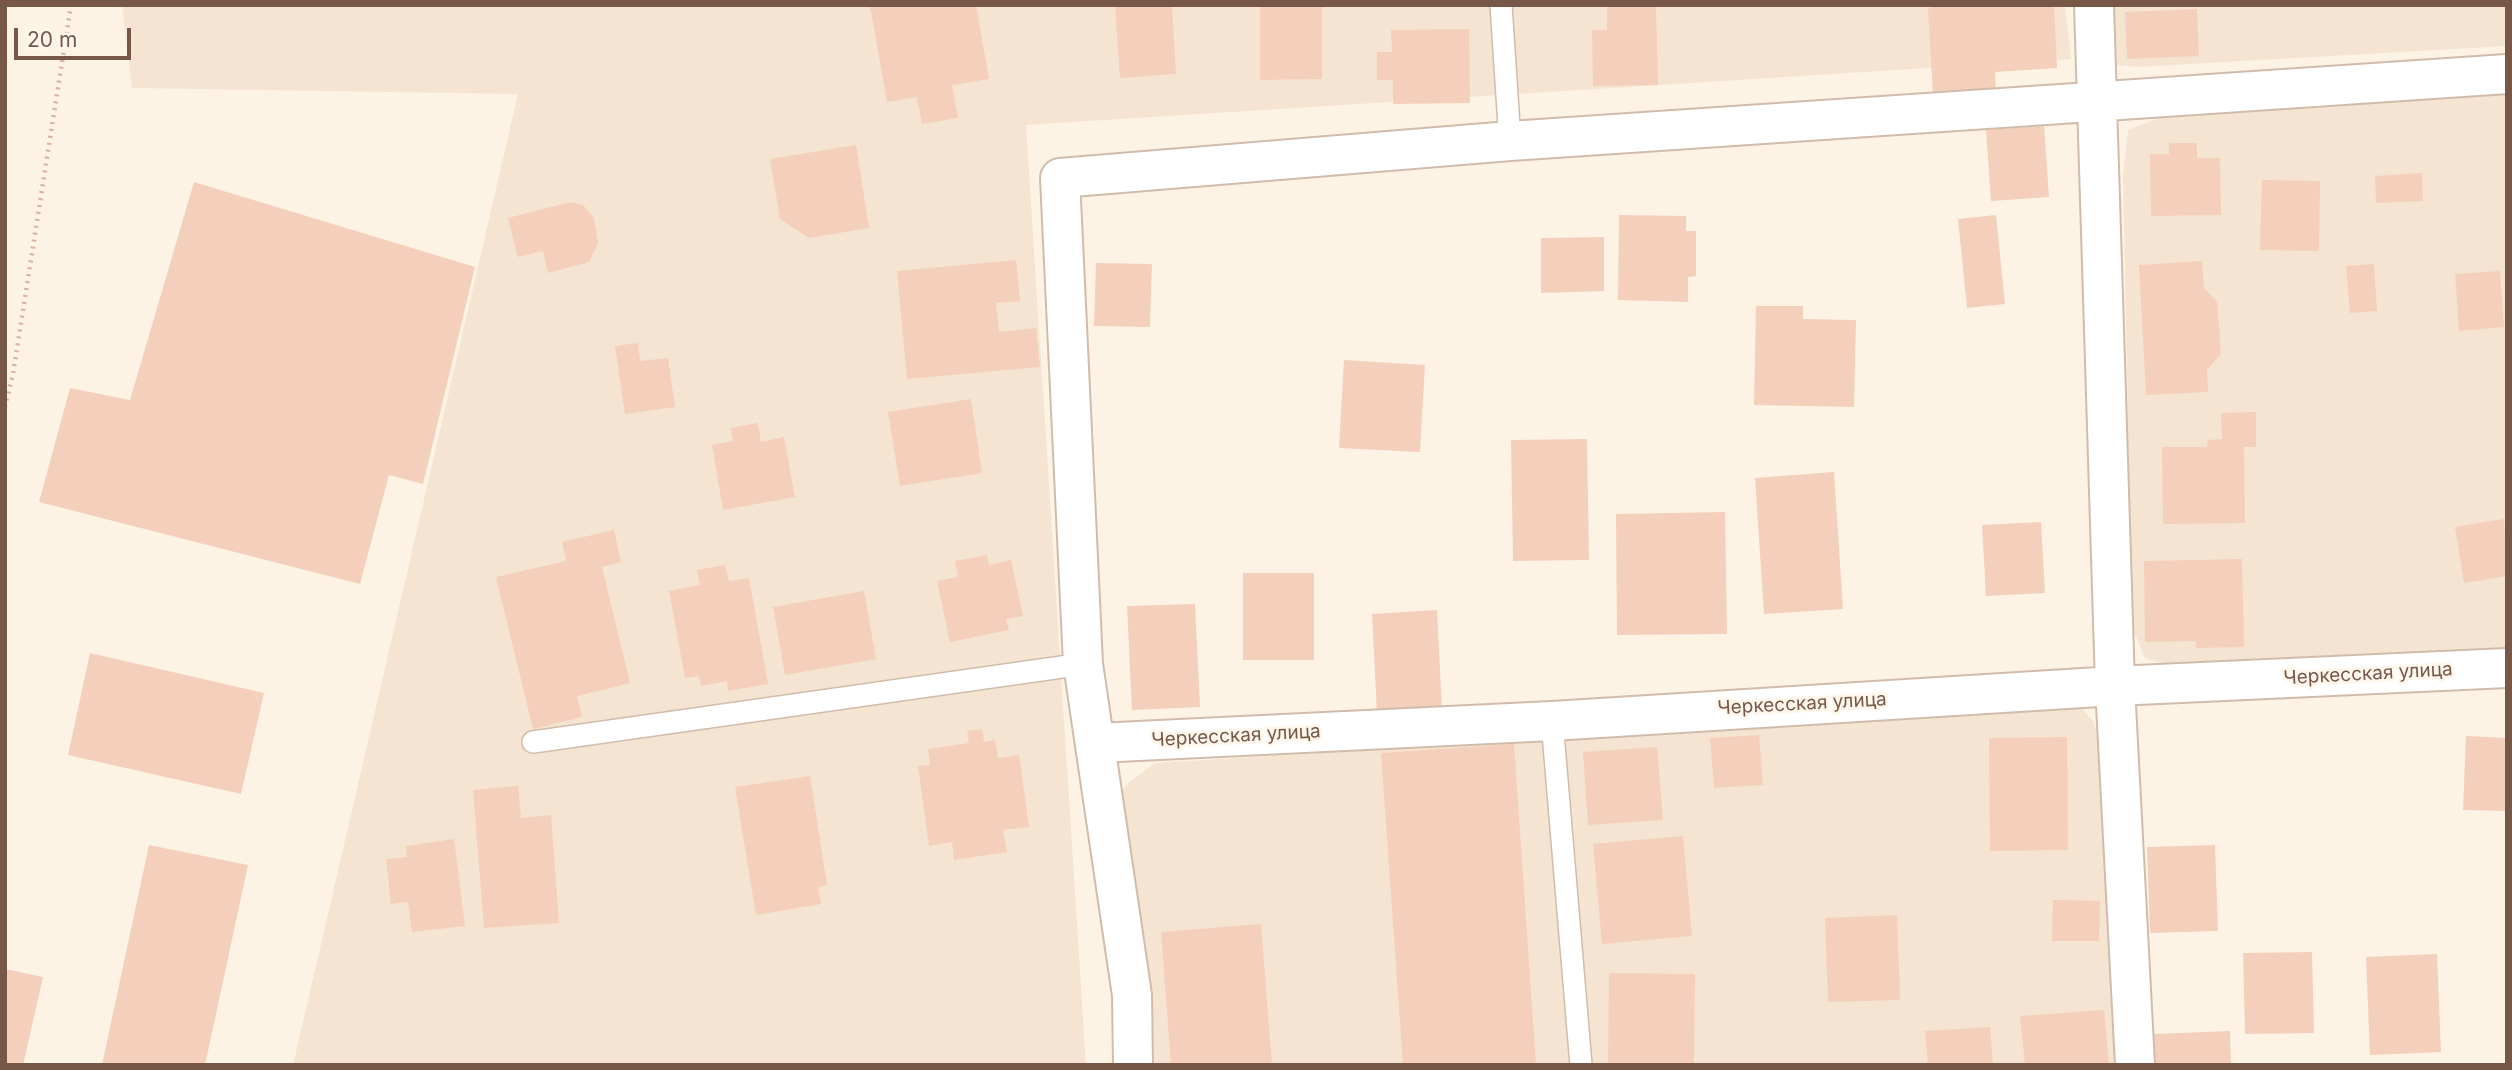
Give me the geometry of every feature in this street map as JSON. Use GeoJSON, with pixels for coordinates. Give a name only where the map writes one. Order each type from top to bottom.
{"type":"FeatureCollection","features":[{"type":"Feature","properties":{"kind":"street"},"geometry":{"type":"LineString","coordinates":[[2094,5],[2115,686],[2136,1065]]}},
{"type":"Feature","properties":{"kind":"street"},"geometry":{"type":"LineString","coordinates":[[1133,1065],[1132,996],[1097,743],[1083,664],[1060,178],[1510,141],[2507,74]]}},
{"type":"Feature","properties":{"kind":"street","name":"Черкесская улица"},"geometry":{"type":"LineString","coordinates":[[1097,743],[1552,721],[2115,686],[2507,668]]}},
{"type":"Feature","properties":{"kind":"lane"},"geometry":{"type":"LineString","coordinates":[[1501,5],[1510,141]]}},
{"type":"Feature","properties":{"kind":"lane"},"geometry":{"type":"LineString","coordinates":[[533,742],[1083,664]]}},
{"type":"Feature","properties":{"kind":"lane"},"geometry":{"type":"LineString","coordinates":[[1552,721],[1581,1065]]}},
{"type":"Feature","properties":{"kind":"path"},"geometry":{"type":"LineString","coordinates":[[5,407],[13,374],[71,5]]}},
{"type":"Feature","properties":{"kind":"shaded area"},"geometry":{"type":"Polygon","coordinates":[[[122,5],[2065,5],[2071,59],[1026,125],[1086,1065],[293,1065],[518,94],[132,88],[122,5]]]}},
{"type":"Feature","properties":{"kind":"shaded area"},"geometry":{"type":"Polygon","coordinates":[[[2108,5],[2507,5],[2507,46],[2138,67],[2116,65],[2110,51],[2108,5]]]}},
{"type":"Feature","properties":{"kind":"shaded area"},"geometry":{"type":"Polygon","coordinates":[[[2507,87],[2507,662],[2201,674],[2145,658],[2132,627],[2123,175],[2128,130],[2166,115],[2507,87]]]}},
{"type":"Feature","properties":{"kind":"shaded area"},"geometry":{"type":"Polygon","coordinates":[[[2080,707],[2094,722],[2101,753],[2122,1065],[1149,1065],[1117,798],[1128,783],[1155,763],[2080,707]]]}},
{"type":"Feature","properties":{"kind":"building"},"geometry":{"type":"Polygon","coordinates":[[[870,5],[976,5],[989,79],[952,85],[958,118],[922,124],[917,97],[887,102],[870,5]]]}},
{"type":"Feature","properties":{"kind":"building"},"geometry":{"type":"Polygon","coordinates":[[[1115,5],[1172,5],[1176,74],[1120,78],[1115,5]]]}},
{"type":"Feature","properties":{"kind":"building"},"geometry":{"type":"Polygon","coordinates":[[[1260,5],[1322,5],[1322,79],[1260,80],[1260,5]]]}},
{"type":"Feature","properties":{"kind":"building"},"geometry":{"type":"Polygon","coordinates":[[[1607,5],[1656,5],[1658,85],[1593,86],[1592,30],[1607,30],[1607,5]]]}},
{"type":"Feature","properties":{"kind":"building"},"geometry":{"type":"Polygon","coordinates":[[[1944,5],[2054,5],[2057,68],[1995,72],[1996,92],[1933,95],[1928,8],[1944,5]]]}},
{"type":"Feature","properties":{"kind":"building"},"geometry":{"type":"Polygon","coordinates":[[[2197,9],[2199,56],[2127,59],[2125,12],[2197,9]]]}},
{"type":"Feature","properties":{"kind":"building"},"geometry":{"type":"Polygon","coordinates":[[[1469,29],[1470,103],[1393,104],[1393,80],[1377,80],[1377,52],[1392,52],[1391,30],[1469,29]]]}},
{"type":"Feature","properties":{"kind":"building"},"geometry":{"type":"Polygon","coordinates":[[[2044,126],[2049,197],[1991,201],[1986,130],[2044,126]]]}},
{"type":"Feature","properties":{"kind":"building"},"geometry":{"type":"Polygon","coordinates":[[[2169,143],[2197,143],[2197,158],[2220,158],[2221,215],[2151,216],[2150,154],[2169,154],[2169,143]]]}},
{"type":"Feature","properties":{"kind":"building"},"geometry":{"type":"Polygon","coordinates":[[[856,145],[869,228],[809,238],[780,219],[770,159],[856,145]]]}},
{"type":"Feature","properties":{"kind":"building"},"geometry":{"type":"Polygon","coordinates":[[[2422,173],[2423,201],[2376,203],[2375,176],[2422,173]]]}},
{"type":"Feature","properties":{"kind":"building"},"geometry":{"type":"Polygon","coordinates":[[[2262,180],[2320,181],[2319,251],[2260,250],[2262,180]]]}},
{"type":"Feature","properties":{"kind":"building"},"geometry":{"type":"Polygon","coordinates":[[[194,182],[475,267],[423,484],[389,475],[360,584],[39,502],[70,388],[130,400],[194,182]]]}},
{"type":"Feature","properties":{"kind":"building"},"geometry":{"type":"Polygon","coordinates":[[[571,202],[584,206],[594,218],[598,243],[589,262],[548,273],[543,251],[518,257],[508,218],[571,202]]]}},
{"type":"Feature","properties":{"kind":"building"},"geometry":{"type":"Polygon","coordinates":[[[1619,215],[1686,216],[1686,231],[1696,231],[1696,276],[1688,277],[1688,302],[1618,300],[1619,215]]]}},
{"type":"Feature","properties":{"kind":"building"},"geometry":{"type":"Polygon","coordinates":[[[1996,215],[2005,304],[1967,308],[1958,219],[1996,215]]]}},
{"type":"Feature","properties":{"kind":"building"},"geometry":{"type":"Polygon","coordinates":[[[1604,237],[1604,291],[1541,293],[1541,238],[1604,237]]]}},
{"type":"Feature","properties":{"kind":"building"},"geometry":{"type":"Polygon","coordinates":[[[1016,260],[1020,301],[996,303],[999,332],[1036,328],[1040,367],[907,379],[897,271],[1016,260]]]}},
{"type":"Feature","properties":{"kind":"building"},"geometry":{"type":"Polygon","coordinates":[[[2202,261],[2204,288],[2217,302],[2221,354],[2207,370],[2208,392],[2146,395],[2139,265],[2202,261]]]}},
{"type":"Feature","properties":{"kind":"building"},"geometry":{"type":"Polygon","coordinates":[[[1096,263],[1152,264],[1150,327],[1094,326],[1096,263]]]}},
{"type":"Feature","properties":{"kind":"building"},"geometry":{"type":"Polygon","coordinates":[[[2374,264],[2377,311],[2350,313],[2346,266],[2374,264]]]}},
{"type":"Feature","properties":{"kind":"building"},"geometry":{"type":"Polygon","coordinates":[[[2500,271],[2504,327],[2459,331],[2455,274],[2500,271]]]}},
{"type":"Feature","properties":{"kind":"building"},"geometry":{"type":"Polygon","coordinates":[[[1756,306],[1803,306],[1803,319],[1856,320],[1854,407],[1754,405],[1756,306]]]}},
{"type":"Feature","properties":{"kind":"building"},"geometry":{"type":"Polygon","coordinates":[[[638,343],[640,361],[668,358],[675,407],[625,414],[615,346],[638,343]]]}},
{"type":"Feature","properties":{"kind":"building"},"geometry":{"type":"Polygon","coordinates":[[[1344,360],[1425,365],[1420,452],[1339,448],[1344,360]]]}},
{"type":"Feature","properties":{"kind":"building"},"geometry":{"type":"Polygon","coordinates":[[[971,399],[982,473],[900,486],[888,412],[971,399]]]}},
{"type":"Feature","properties":{"kind":"building"},"geometry":{"type":"Polygon","coordinates":[[[2256,412],[2256,447],[2244,447],[2245,523],[2163,524],[2162,447],[2207,447],[2208,440],[2222,439],[2221,413],[2256,412]]]}},
{"type":"Feature","properties":{"kind":"building"},"geometry":{"type":"Polygon","coordinates":[[[758,423],[761,442],[784,437],[795,497],[723,510],[712,445],[733,441],[731,428],[758,423]]]}},
{"type":"Feature","properties":{"kind":"building"},"geometry":{"type":"Polygon","coordinates":[[[1587,439],[1589,560],[1513,561],[1511,440],[1587,439]]]}},
{"type":"Feature","properties":{"kind":"building"},"geometry":{"type":"Polygon","coordinates":[[[1834,472],[1843,609],[1764,614],[1755,478],[1834,472]]]}},
{"type":"Feature","properties":{"kind":"building"},"geometry":{"type":"Polygon","coordinates":[[[1725,512],[1727,634],[1617,635],[1616,514],[1725,512]]]}},
{"type":"Feature","properties":{"kind":"building"},"geometry":{"type":"Polygon","coordinates":[[[2504,519],[2507,576],[2464,583],[2455,527],[2504,519]]]}},
{"type":"Feature","properties":{"kind":"building"},"geometry":{"type":"Polygon","coordinates":[[[2041,522],[2045,593],[1986,596],[1982,525],[2041,522]]]}},
{"type":"Feature","properties":{"kind":"building"},"geometry":{"type":"Polygon","coordinates":[[[614,530],[621,562],[602,567],[630,683],[577,696],[582,717],[533,729],[496,577],[566,561],[562,542],[614,530]]]}},
{"type":"Feature","properties":{"kind":"building"},"geometry":{"type":"Polygon","coordinates":[[[987,555],[989,565],[1011,560],[1023,616],[1006,619],[1009,630],[950,642],[937,581],[958,577],[955,561],[987,555]]]}},
{"type":"Feature","properties":{"kind":"building"},"geometry":{"type":"Polygon","coordinates":[[[2242,559],[2244,647],[2196,648],[2196,641],[2145,642],[2144,561],[2242,559]]]}},
{"type":"Feature","properties":{"kind":"building"},"geometry":{"type":"Polygon","coordinates":[[[725,565],[729,581],[749,578],[768,684],[728,691],[727,681],[701,686],[699,676],[685,678],[669,591],[700,585],[697,570],[725,565]]]}},
{"type":"Feature","properties":{"kind":"building"},"geometry":{"type":"Polygon","coordinates":[[[1243,573],[1314,573],[1314,660],[1243,660],[1243,573]]]}},
{"type":"Feature","properties":{"kind":"building"},"geometry":{"type":"Polygon","coordinates":[[[864,591],[876,659],[785,675],[773,607],[864,591]]]}},
{"type":"Feature","properties":{"kind":"building"},"geometry":{"type":"Polygon","coordinates":[[[1195,604],[1200,707],[1132,710],[1127,606],[1195,604]]]}},
{"type":"Feature","properties":{"kind":"building"},"geometry":{"type":"Polygon","coordinates":[[[1437,610],[1442,709],[1377,713],[1372,614],[1437,610]]]}},
{"type":"Feature","properties":{"kind":"building"},"geometry":{"type":"Polygon","coordinates":[[[90,653],[264,693],[241,794],[68,755],[90,653]]]}},
{"type":"Feature","properties":{"kind":"building"},"geometry":{"type":"Polygon","coordinates":[[[982,729],[984,742],[995,740],[998,758],[1019,755],[1029,827],[1003,830],[1007,852],[954,860],[952,842],[929,846],[918,766],[930,765],[928,749],[969,743],[967,731],[982,729]]]}},
{"type":"Feature","properties":{"kind":"building"},"geometry":{"type":"Polygon","coordinates":[[[1759,735],[1763,785],[1714,788],[1710,738],[1759,735]]]}},
{"type":"Feature","properties":{"kind":"building"},"geometry":{"type":"Polygon","coordinates":[[[2466,736],[2507,738],[2507,811],[2463,810],[2466,736]]]}},
{"type":"Feature","properties":{"kind":"building"},"geometry":{"type":"Polygon","coordinates":[[[2067,737],[2068,850],[1990,851],[1989,738],[2067,737]]]}},
{"type":"Feature","properties":{"kind":"building"},"geometry":{"type":"Polygon","coordinates":[[[1514,744],[1536,1065],[1403,1065],[1381,753],[1514,744]]]}},
{"type":"Feature","properties":{"kind":"building"},"geometry":{"type":"Polygon","coordinates":[[[1657,747],[1663,820],[1588,825],[1583,752],[1657,747]]]}},
{"type":"Feature","properties":{"kind":"building"},"geometry":{"type":"Polygon","coordinates":[[[810,776],[827,885],[818,887],[821,904],[756,915],[735,787],[810,776]]]}},
{"type":"Feature","properties":{"kind":"building"},"geometry":{"type":"Polygon","coordinates":[[[518,786],[521,818],[551,815],[559,923],[484,928],[473,790],[518,786]]]}},
{"type":"Feature","properties":{"kind":"building"},"geometry":{"type":"Polygon","coordinates":[[[1683,836],[1692,936],[1602,944],[1593,844],[1683,836]]]}},
{"type":"Feature","properties":{"kind":"building"},"geometry":{"type":"Polygon","coordinates":[[[454,839],[465,926],[412,932],[408,902],[391,904],[386,859],[407,857],[406,846],[454,839]]]}},
{"type":"Feature","properties":{"kind":"building"},"geometry":{"type":"Polygon","coordinates":[[[149,845],[248,865],[205,1065],[102,1065],[149,845]]]}},
{"type":"Feature","properties":{"kind":"building"},"geometry":{"type":"Polygon","coordinates":[[[2215,845],[2218,931],[2150,933],[2147,847],[2215,845]]]}},
{"type":"Feature","properties":{"kind":"building"},"geometry":{"type":"Polygon","coordinates":[[[2053,900],[2100,901],[2099,941],[2052,941],[2053,900]]]}},
{"type":"Feature","properties":{"kind":"building"},"geometry":{"type":"Polygon","coordinates":[[[1897,915],[1900,1000],[1828,1002],[1825,918],[1897,915]]]}},
{"type":"Feature","properties":{"kind":"building"},"geometry":{"type":"Polygon","coordinates":[[[1261,924],[1272,1065],[1171,1065],[1161,932],[1261,924]]]}},
{"type":"Feature","properties":{"kind":"building"},"geometry":{"type":"Polygon","coordinates":[[[2312,952],[2314,1033],[2245,1034],[2243,953],[2312,952]]]}},
{"type":"Feature","properties":{"kind":"building"},"geometry":{"type":"Polygon","coordinates":[[[2437,954],[2441,1052],[2370,1055],[2366,957],[2437,954]]]}},
{"type":"Feature","properties":{"kind":"building"},"geometry":{"type":"Polygon","coordinates":[[[5,969],[43,977],[23,1065],[5,1065],[5,969]]]}},
{"type":"Feature","properties":{"kind":"building"},"geometry":{"type":"Polygon","coordinates":[[[1609,973],[1695,974],[1694,1065],[1608,1065],[1609,973]]]}},
{"type":"Feature","properties":{"kind":"building"},"geometry":{"type":"Polygon","coordinates":[[[2104,1010],[2109,1065],[2025,1065],[2020,1016],[2104,1010]]]}},
{"type":"Feature","properties":{"kind":"building"},"geometry":{"type":"Polygon","coordinates":[[[1990,1027],[1993,1065],[1928,1065],[1925,1031],[1990,1027]]]}},
{"type":"Feature","properties":{"kind":"building"},"geometry":{"type":"Polygon","coordinates":[[[2230,1031],[2231,1065],[2155,1065],[2154,1034],[2230,1031]]]}}]}
